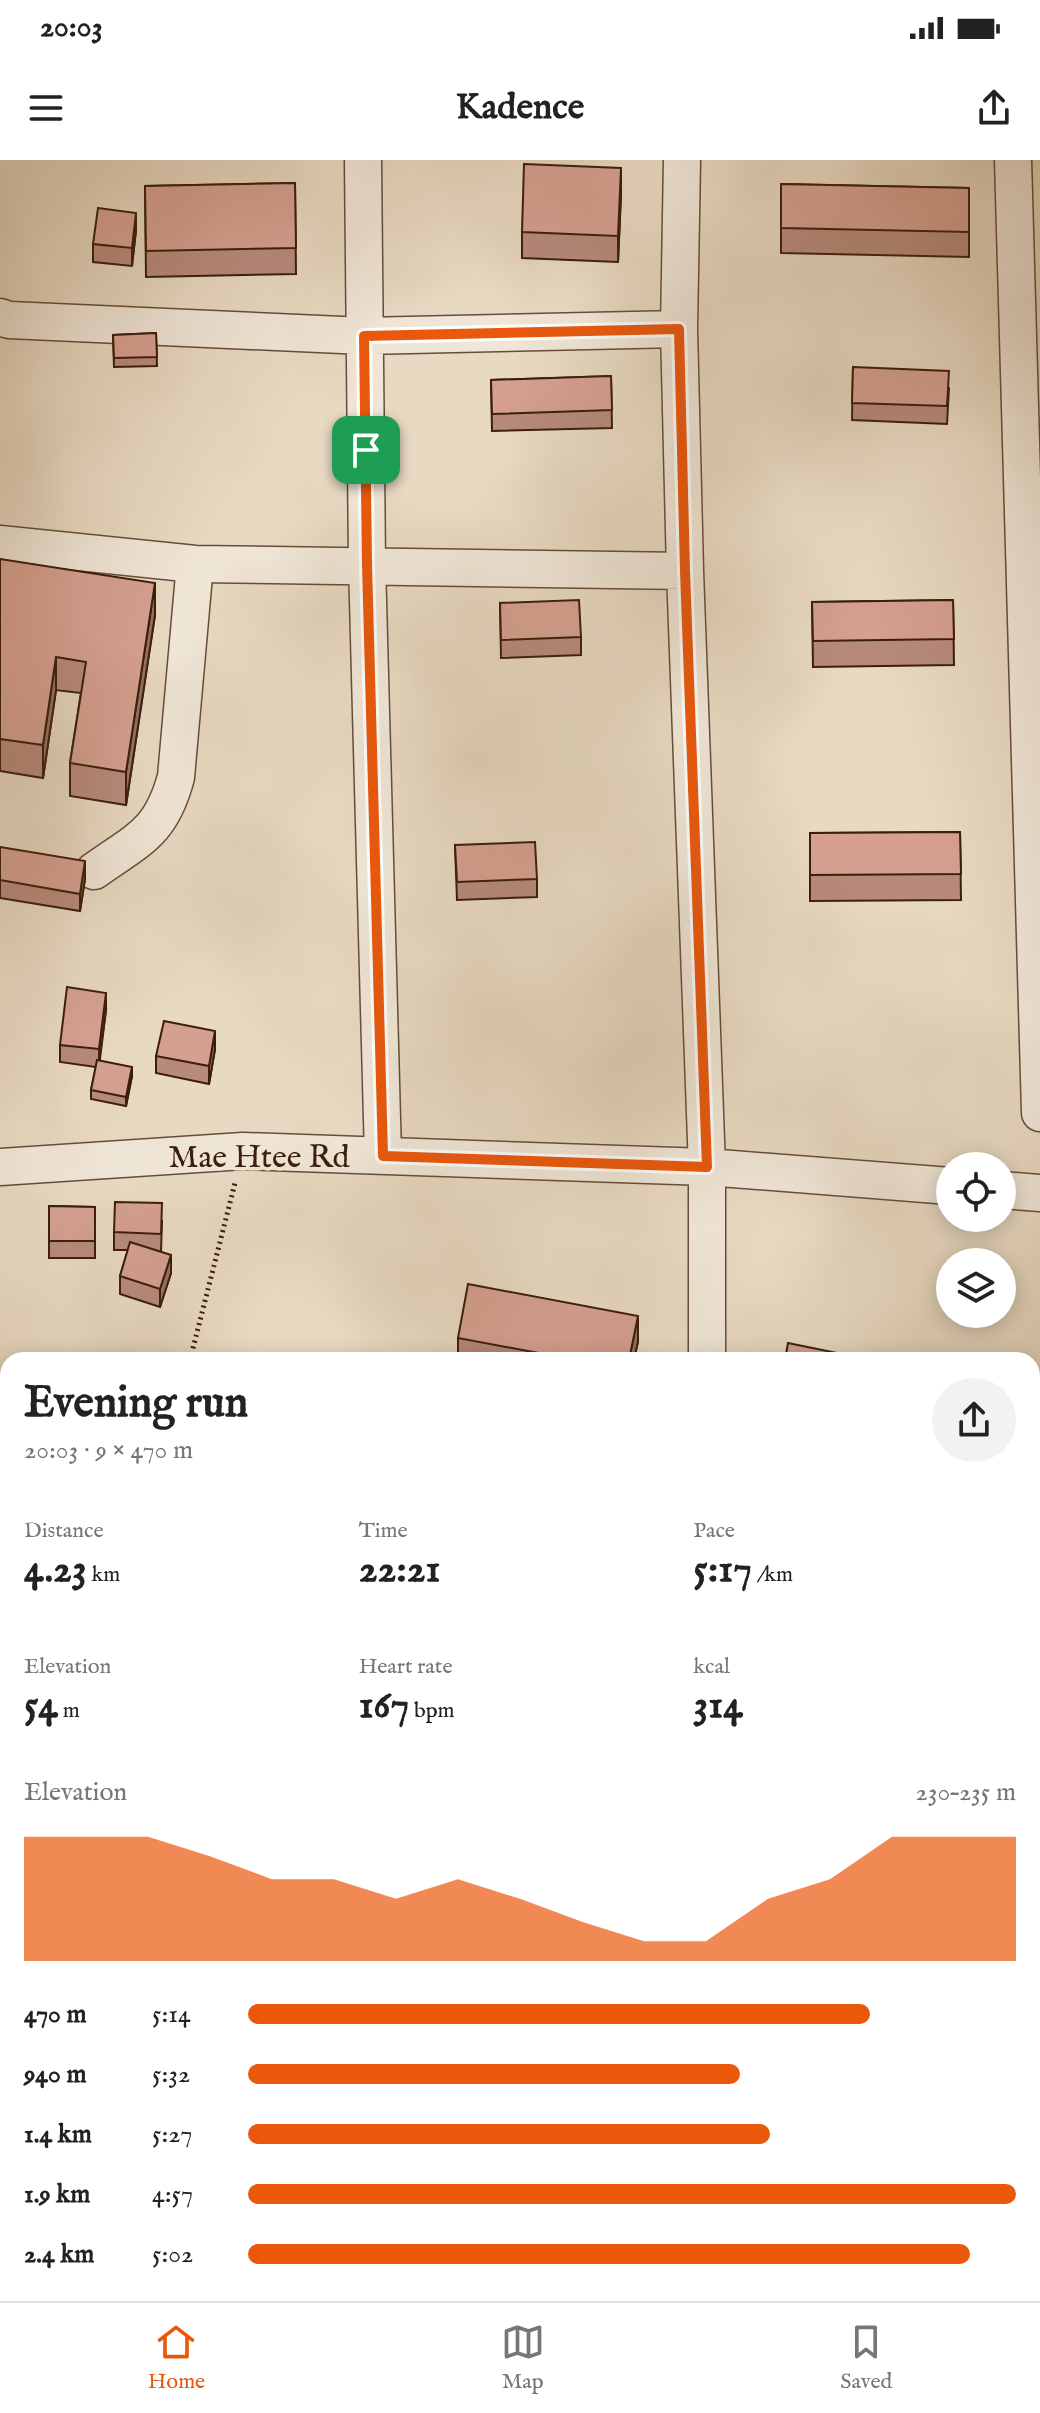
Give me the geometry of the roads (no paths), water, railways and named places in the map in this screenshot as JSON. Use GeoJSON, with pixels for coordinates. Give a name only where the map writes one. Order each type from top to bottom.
{"type":"FeatureCollection","features":[{"type":"Feature","properties":{"kind":"street"},"geometry":{"type":"LineString","coordinates":[[363,160],[367,564],[383,1156]]}},
{"type":"Feature","properties":{"kind":"street"},"geometry":{"type":"LineString","coordinates":[[682,160],[679,329],[707,1167],[707,1352]]}},
{"type":"Feature","properties":{"kind":"street"},"geometry":{"type":"LineString","coordinates":[[1013,160],[1040,1113]]}},
{"type":"Feature","properties":{"kind":"street"},"geometry":{"type":"LineString","coordinates":[[0,317],[9,320],[364,336],[679,329]]}},
{"type":"Feature","properties":{"kind":"street"},"geometry":{"type":"LineString","coordinates":[[0,544],[195,564],[367,564],[685,571]]}},
{"type":"Feature","properties":{"kind":"street"},"geometry":{"type":"LineString","coordinates":[[94,871],[155,827],[169,805],[176,777],[195,564]]}},
{"type":"Feature","properties":{"kind":"street","name":"Mae Htee Rd"},"geometry":{"type":"LineString","coordinates":[[0,1167],[243,1151],[707,1167],[936,1185]]}},
{"type":"Feature","properties":{"kind":"street"},"geometry":{"type":"LineString","coordinates":[[1016,1191],[1040,1193]]}}]}
